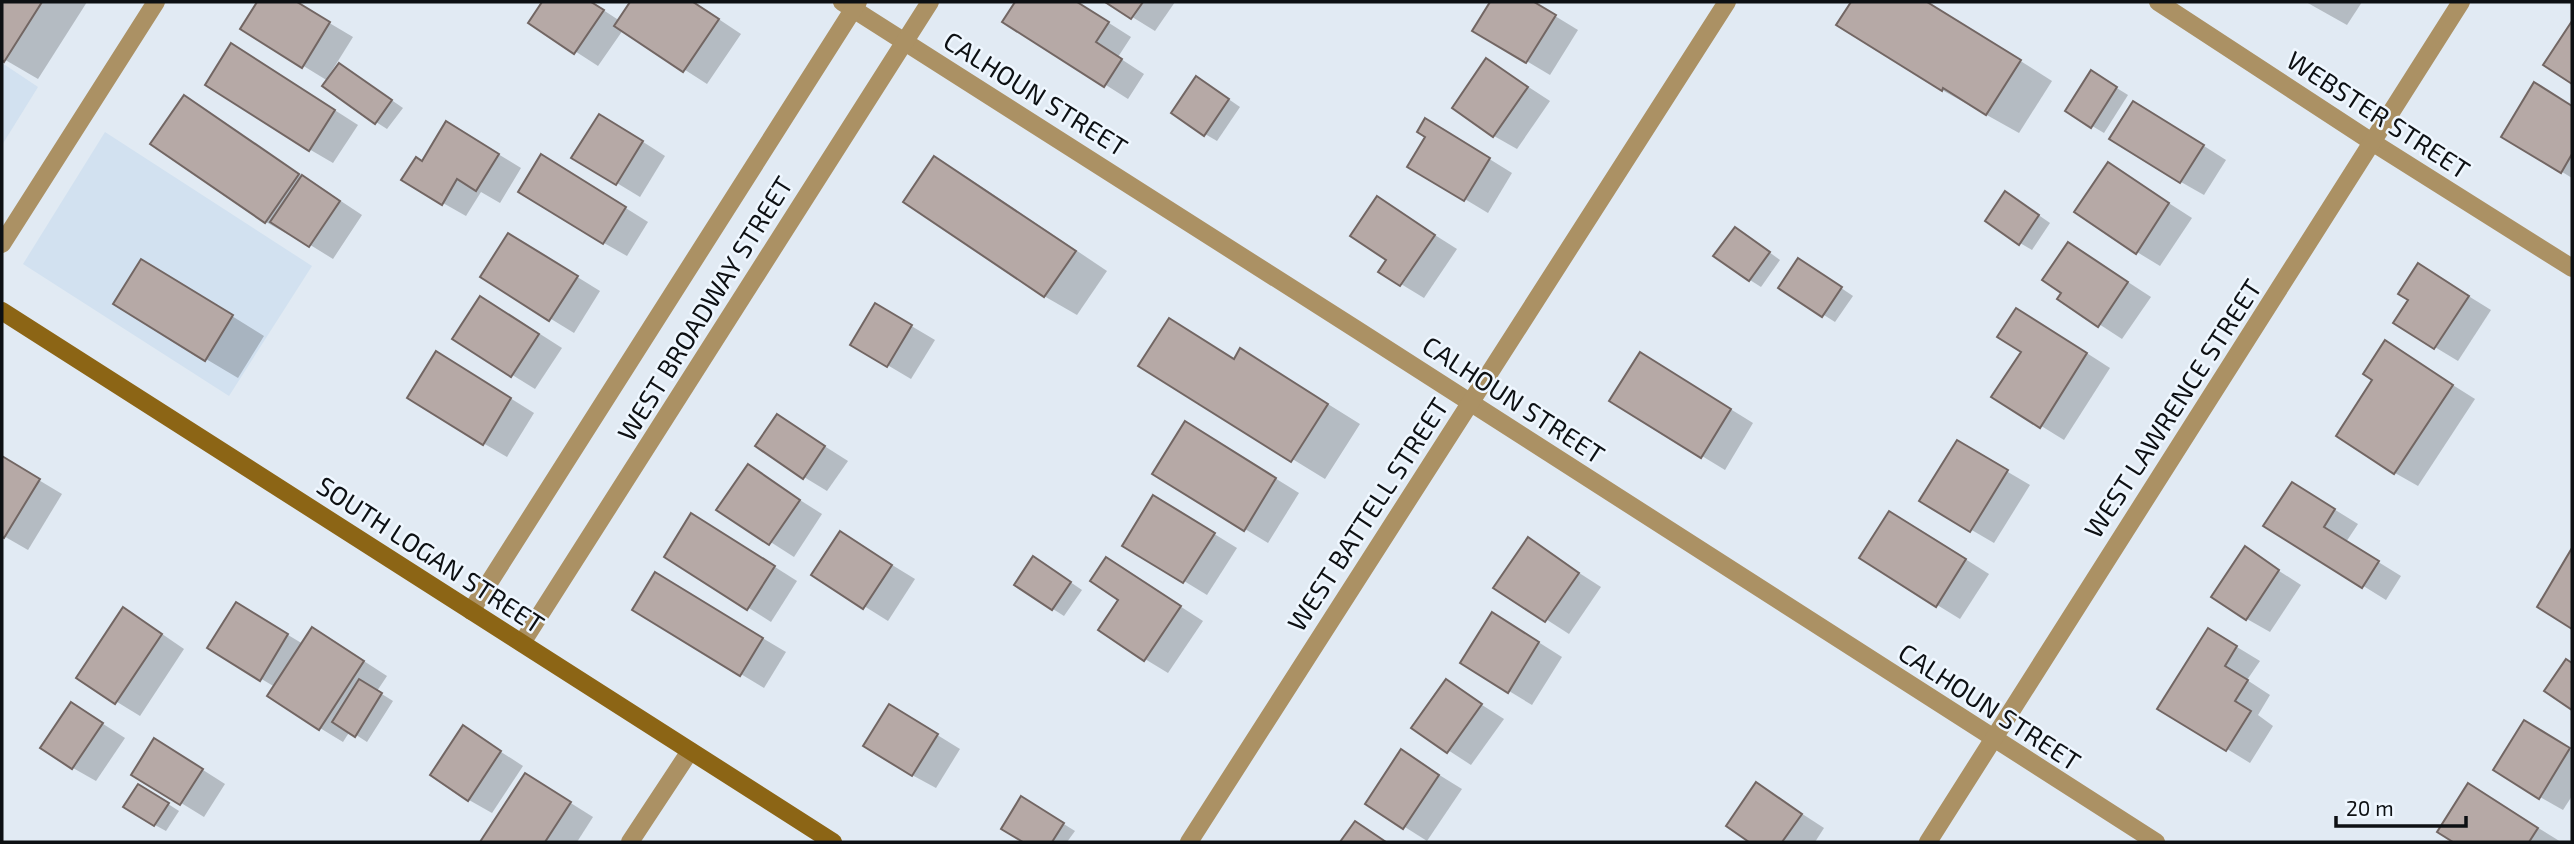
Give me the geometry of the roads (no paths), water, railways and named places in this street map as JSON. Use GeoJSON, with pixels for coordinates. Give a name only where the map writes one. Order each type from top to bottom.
{"type":"FeatureCollection","features":[{"type":"Feature","properties":{"kind":"street"},"geometry":{"type":"LineString","coordinates":[[2,244],[156,2]]}},
{"type":"Feature","properties":{"kind":"street","name":"WEST BROADWAY STREET"},"geometry":{"type":"LineString","coordinates":[[522,643],[930,2]]}},
{"type":"Feature","properties":{"kind":"street","name":"WEST BATTELL STREET"},"geometry":{"type":"LineString","coordinates":[[1189,842],[1727,2]]}},
{"type":"Feature","properties":{"kind":"street","name":"WEBSTER STREET"},"geometry":{"type":"LineString","coordinates":[[2158,2],[2372,142],[2572,268]]}},
{"type":"Feature","properties":{"kind":"street","name":"WEST LAWRENCE STREET"},"geometry":{"type":"LineString","coordinates":[[1928,842],[2461,2]]}},
{"type":"Feature","properties":{"kind":"street","name":"WEST BROADWAY STREET"},"geometry":{"type":"LineString","coordinates":[[471,611],[851,4]]}},
{"type":"Feature","properties":{"kind":"street","name":"CALHOUN STREET"},"geometry":{"type":"LineString","coordinates":[[851,4],[1470,401],[1569,468],[2156,842]]}},
{"type":"Feature","properties":{"kind":"street","name":"SOUTH LOGAN STREET"},"geometry":{"type":"LineString","coordinates":[[2,311],[833,842]]}},
{"type":"Feature","properties":{"kind":"street"},"geometry":{"type":"LineString","coordinates":[[630,842],[690,751]]}}]}
